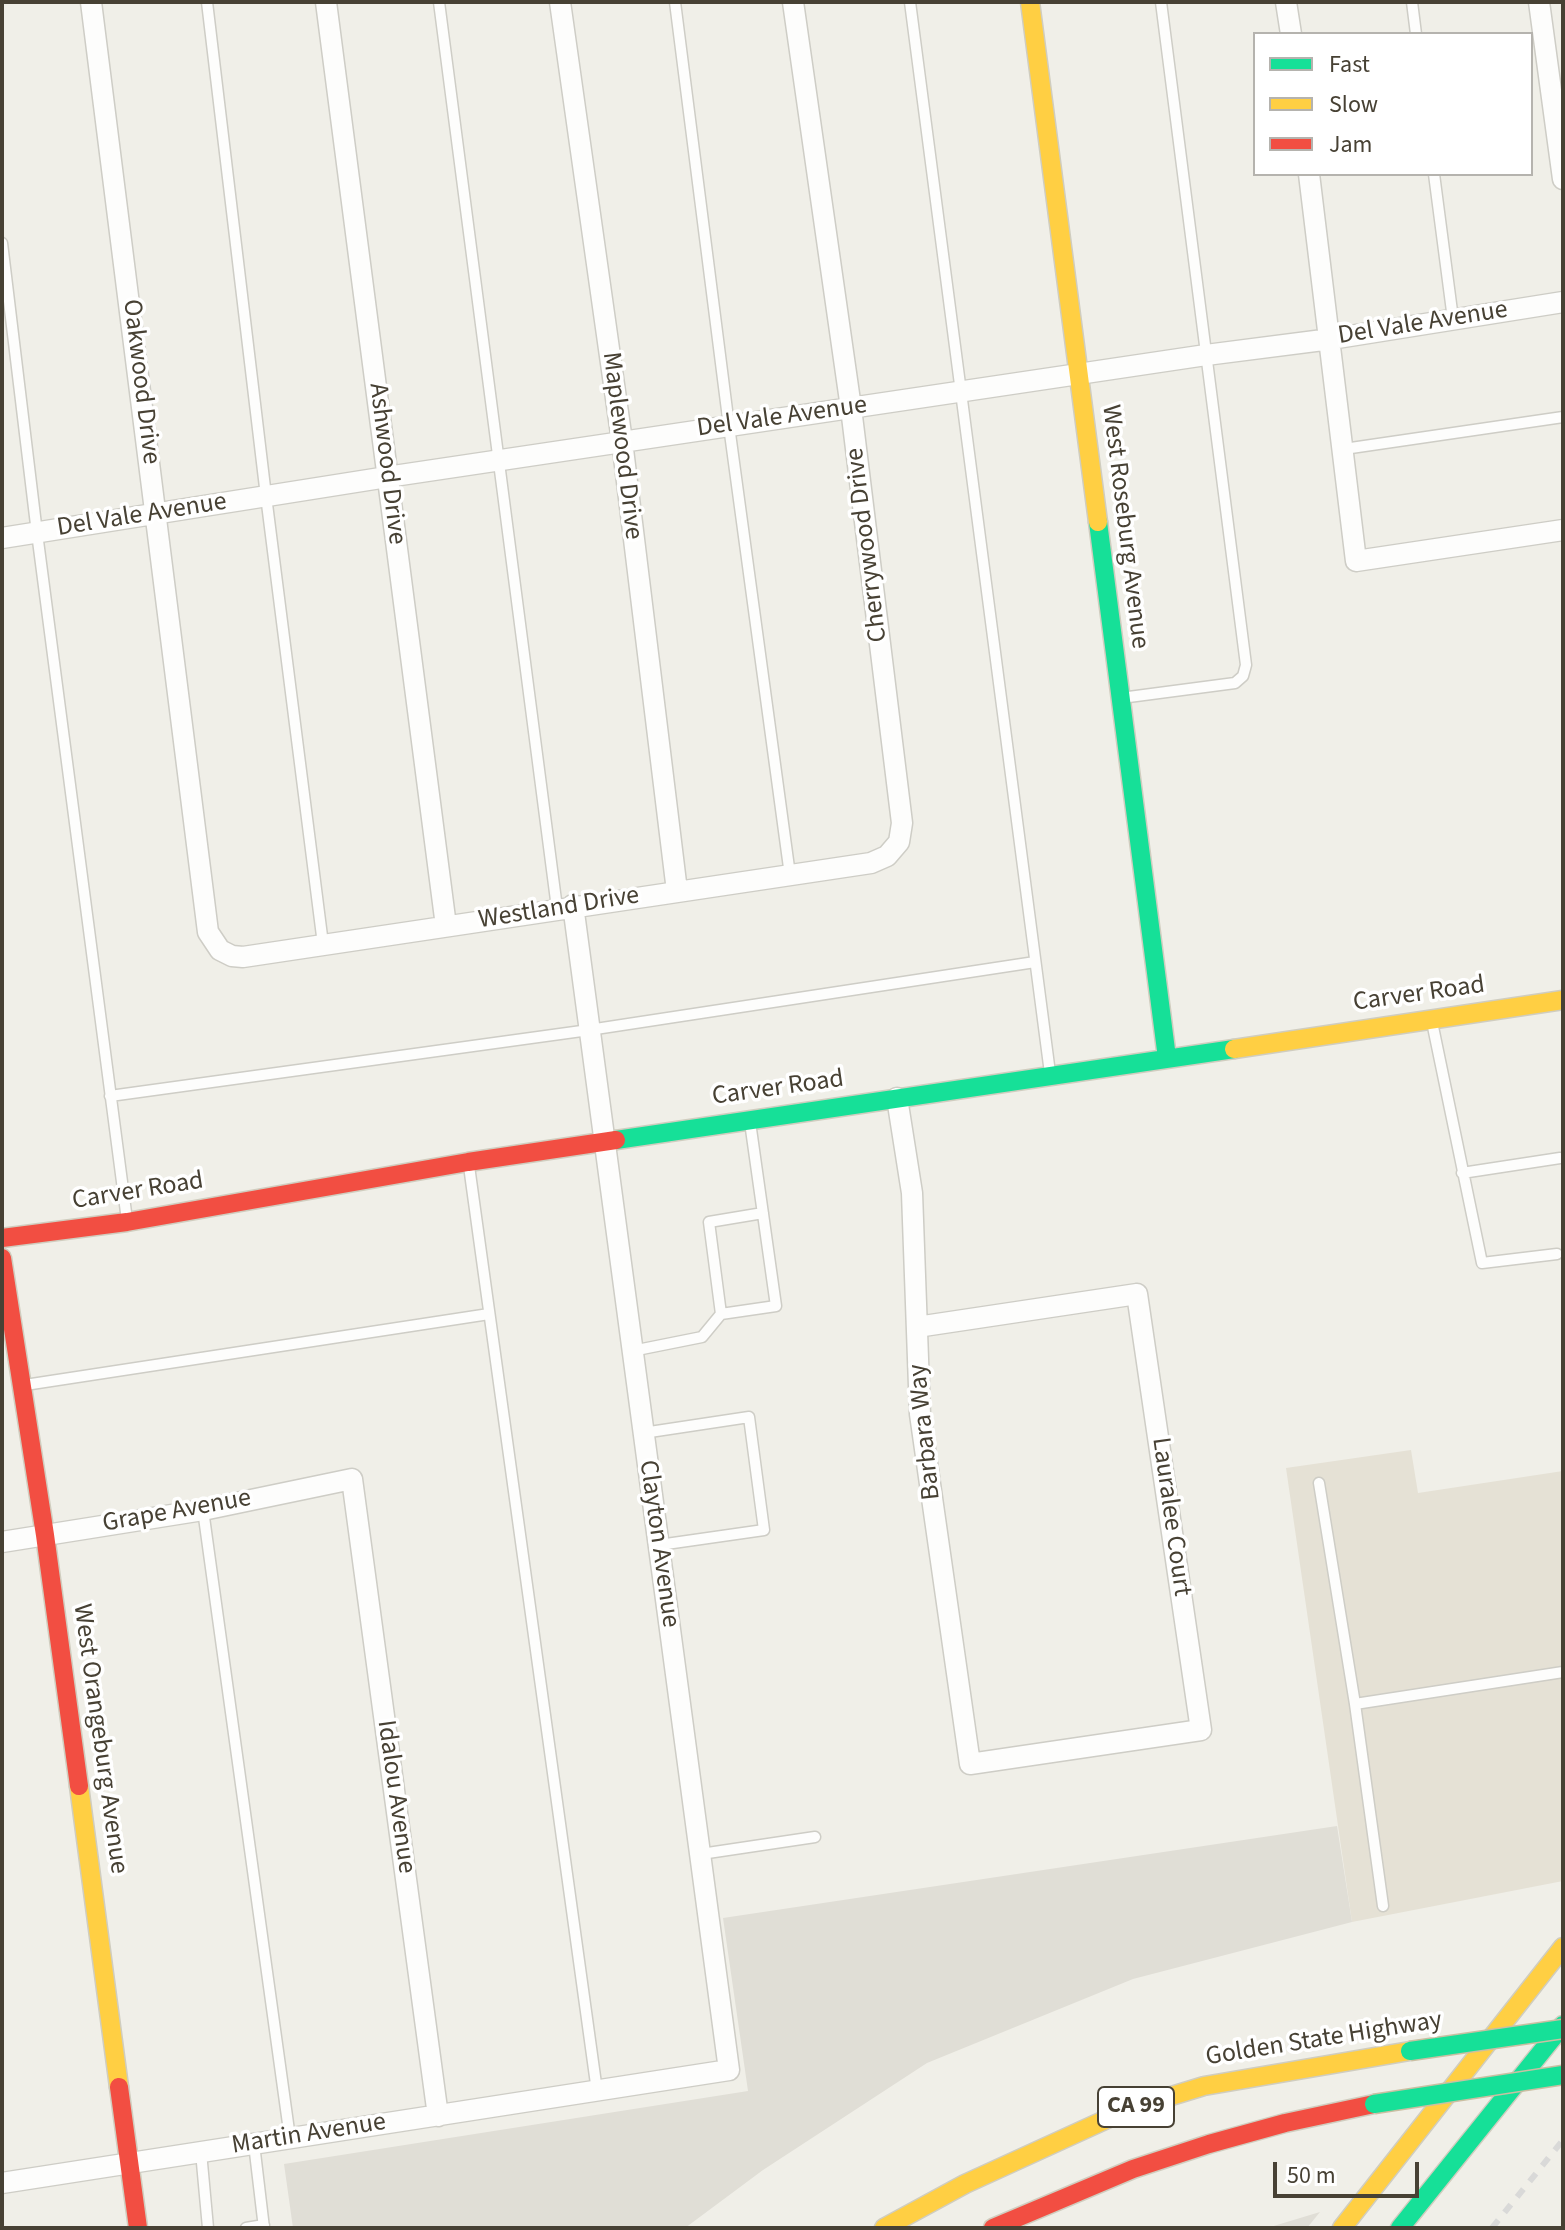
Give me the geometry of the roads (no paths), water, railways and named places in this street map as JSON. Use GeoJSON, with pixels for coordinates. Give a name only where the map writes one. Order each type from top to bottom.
{"type":"FeatureCollection","features":[{"type":"Feature","properties":{"kind":"main road","name":"West Roseburg Avenue"},"geometry":{"type":"LineString","coordinates":[[1030,2],[1167,1058]]}},
{"type":"Feature","properties":{"kind":"main road","name":"Carver Road"},"geometry":{"type":"LineString","coordinates":[[2,1238],[127,1222],[468,1162],[1563,1000]]}},
{"type":"Feature","properties":{"kind":"main road","name":"West Orangeburg Avenue"},"geometry":{"type":"LineString","coordinates":[[2,1258],[45,1535],[138,2228]]}},
{"type":"Feature","properties":{"kind":"main road"},"geometry":{"type":"LineString","coordinates":[[1342,2228],[1563,1947]]}},
{"type":"Feature","properties":{"kind":"main road"},"geometry":{"type":"LineString","coordinates":[[1400,2228],[1563,2027]]}},
{"type":"Feature","properties":{"kind":"main road","name":"Golden State Highway"},"geometry":{"type":"LineString","coordinates":[[884,2228],[965,2184],[1129,2109],[1204,2086],[1563,2027]]}},
{"type":"Feature","properties":{"kind":"main road","name":"CA 99"},"geometry":{"type":"LineString","coordinates":[[993,2228],[1133,2169],[1285,2123],[1374,2104],[1563,2075]]}},
{"type":"Feature","properties":{"kind":"street","name":"Oakwood Drive"},"geometry":{"type":"LineString","coordinates":[[91,2],[208,932],[220,950]]}},
{"type":"Feature","properties":{"kind":"street","name":"Ashwood Drive"},"geometry":{"type":"LineString","coordinates":[[326,2],[446,926]]}},
{"type":"Feature","properties":{"kind":"street","name":"Maplewood Drive"},"geometry":{"type":"LineString","coordinates":[[560,2],[622,441],[677,891]]}},
{"type":"Feature","properties":{"kind":"street","name":"Cherrywood Drive"},"geometry":{"type":"LineString","coordinates":[[793,2],[851,408],[902,823],[899,842],[894,849]]}},
{"type":"Feature","properties":{"kind":"street"},"geometry":{"type":"LineString","coordinates":[[1286,2],[1291,32]]}},
{"type":"Feature","properties":{"kind":"street"},"geometry":{"type":"LineString","coordinates":[[1539,2],[1563,179]]}},
{"type":"Feature","properties":{"kind":"street"},"geometry":{"type":"LineString","coordinates":[[1309,176],[1356,561],[1563,530]]}},
{"type":"Feature","properties":{"kind":"street","name":"Del Vale Avenue"},"geometry":{"type":"LineString","coordinates":[[2,538],[622,441],[1331,339],[1563,302]]}},
{"type":"Feature","properties":{"kind":"street","name":"Westland Drive"},"geometry":{"type":"LineString","coordinates":[[220,950],[243,957],[871,863],[881,860],[894,849]]}},
{"type":"Feature","properties":{"kind":"street","name":"Clayton Avenue"},"geometry":{"type":"LineString","coordinates":[[565,907],[589,1030],[729,2070],[607,2090]]}},
{"type":"Feature","properties":{"kind":"street","name":"Barbara Way"},"geometry":{"type":"LineString","coordinates":[[897,1098],[912,1193],[920,1414],[970,1764]]}},
{"type":"Feature","properties":{"kind":"street","name":"Lauralee Court"},"geometry":{"type":"LineString","coordinates":[[917,1327],[1137,1294],[1201,1730],[970,1764]]}},
{"type":"Feature","properties":{"kind":"street","name":"Grape Avenue"},"geometry":{"type":"LineString","coordinates":[[2,1542],[203,1510],[352,1479]]}},
{"type":"Feature","properties":{"kind":"street","name":"Idalou Avenue"},"geometry":{"type":"LineString","coordinates":[[352,1479],[438,2116]]}},
{"type":"Feature","properties":{"kind":"street","name":"Martin Avenue"},"geometry":{"type":"LineString","coordinates":[[2,2183],[607,2090]]}},
{"type":"Feature","properties":{"kind":"lane"},"geometry":{"type":"LineString","coordinates":[[207,2],[323,944]]}},
{"type":"Feature","properties":{"kind":"lane"},"geometry":{"type":"LineString","coordinates":[[439,2],[500,460],[565,907]]}},
{"type":"Feature","properties":{"kind":"lane"},"geometry":{"type":"LineString","coordinates":[[675,2],[790,875]]}},
{"type":"Feature","properties":{"kind":"lane"},"geometry":{"type":"LineString","coordinates":[[910,2],[1050,1075]]}},
{"type":"Feature","properties":{"kind":"lane"},"geometry":{"type":"LineString","coordinates":[[1119,698],[1235,683],[1243,676],[1246,665],[1161,2]]}},
{"type":"Feature","properties":{"kind":"lane"},"geometry":{"type":"LineString","coordinates":[[1412,2],[1416,32]]}},
{"type":"Feature","properties":{"kind":"lane"},"geometry":{"type":"LineString","coordinates":[[1434,176],[1453,319]]}},
{"type":"Feature","properties":{"kind":"lane"},"geometry":{"type":"LineString","coordinates":[[2,243],[127,1222]]}},
{"type":"Feature","properties":{"kind":"lane"},"geometry":{"type":"LineString","coordinates":[[1344,449],[1563,417]]}},
{"type":"Feature","properties":{"kind":"lane"},"geometry":{"type":"LineString","coordinates":[[110,1096],[589,1030],[1035,962]]}},
{"type":"Feature","properties":{"kind":"lane"},"geometry":{"type":"LineString","coordinates":[[1431,1019],[1482,1263],[1557,1254]]}},
{"type":"Feature","properties":{"kind":"lane"},"geometry":{"type":"LineString","coordinates":[[632,1351],[702,1337],[721,1314],[776,1306],[749,1120]]}},
{"type":"Feature","properties":{"kind":"lane"},"geometry":{"type":"LineString","coordinates":[[1462,1173],[1560,1158]]}},
{"type":"Feature","properties":{"kind":"lane"},"geometry":{"type":"LineString","coordinates":[[468,1162],[607,2090]]}},
{"type":"Feature","properties":{"kind":"lane"},"geometry":{"type":"LineString","coordinates":[[721,1314],[709,1222],[763,1213]]}},
{"type":"Feature","properties":{"kind":"lane"},"geometry":{"type":"LineString","coordinates":[[23,1386],[489,1314]]}},
{"type":"Feature","properties":{"kind":"lane"},"geometry":{"type":"LineString","coordinates":[[643,1433],[749,1417],[764,1530],[659,1545]]}},
{"type":"Feature","properties":{"kind":"lane"},"geometry":{"type":"LineString","coordinates":[[1319,1483],[1355,1704],[1383,1906]]}},
{"type":"Feature","properties":{"kind":"lane"},"geometry":{"type":"LineString","coordinates":[[203,1510],[290,2138]]}},
{"type":"Feature","properties":{"kind":"lane"},"geometry":{"type":"LineString","coordinates":[[1355,1704],[1563,1672]]}},
{"type":"Feature","properties":{"kind":"lane"},"geometry":{"type":"LineString","coordinates":[[701,1854],[815,1837]]}},
{"type":"Feature","properties":{"kind":"lane"},"geometry":{"type":"LineString","coordinates":[[246,2228],[264,2227],[254,2144]]}},
{"type":"Feature","properties":{"kind":"lane"},"geometry":{"type":"LineString","coordinates":[[201,2152],[208,2228]]}},
{"type":"Feature","properties":{"kind":"railway"},"geometry":{"type":"LineString","coordinates":[[1492,2228],[1563,2140]]}}]}
